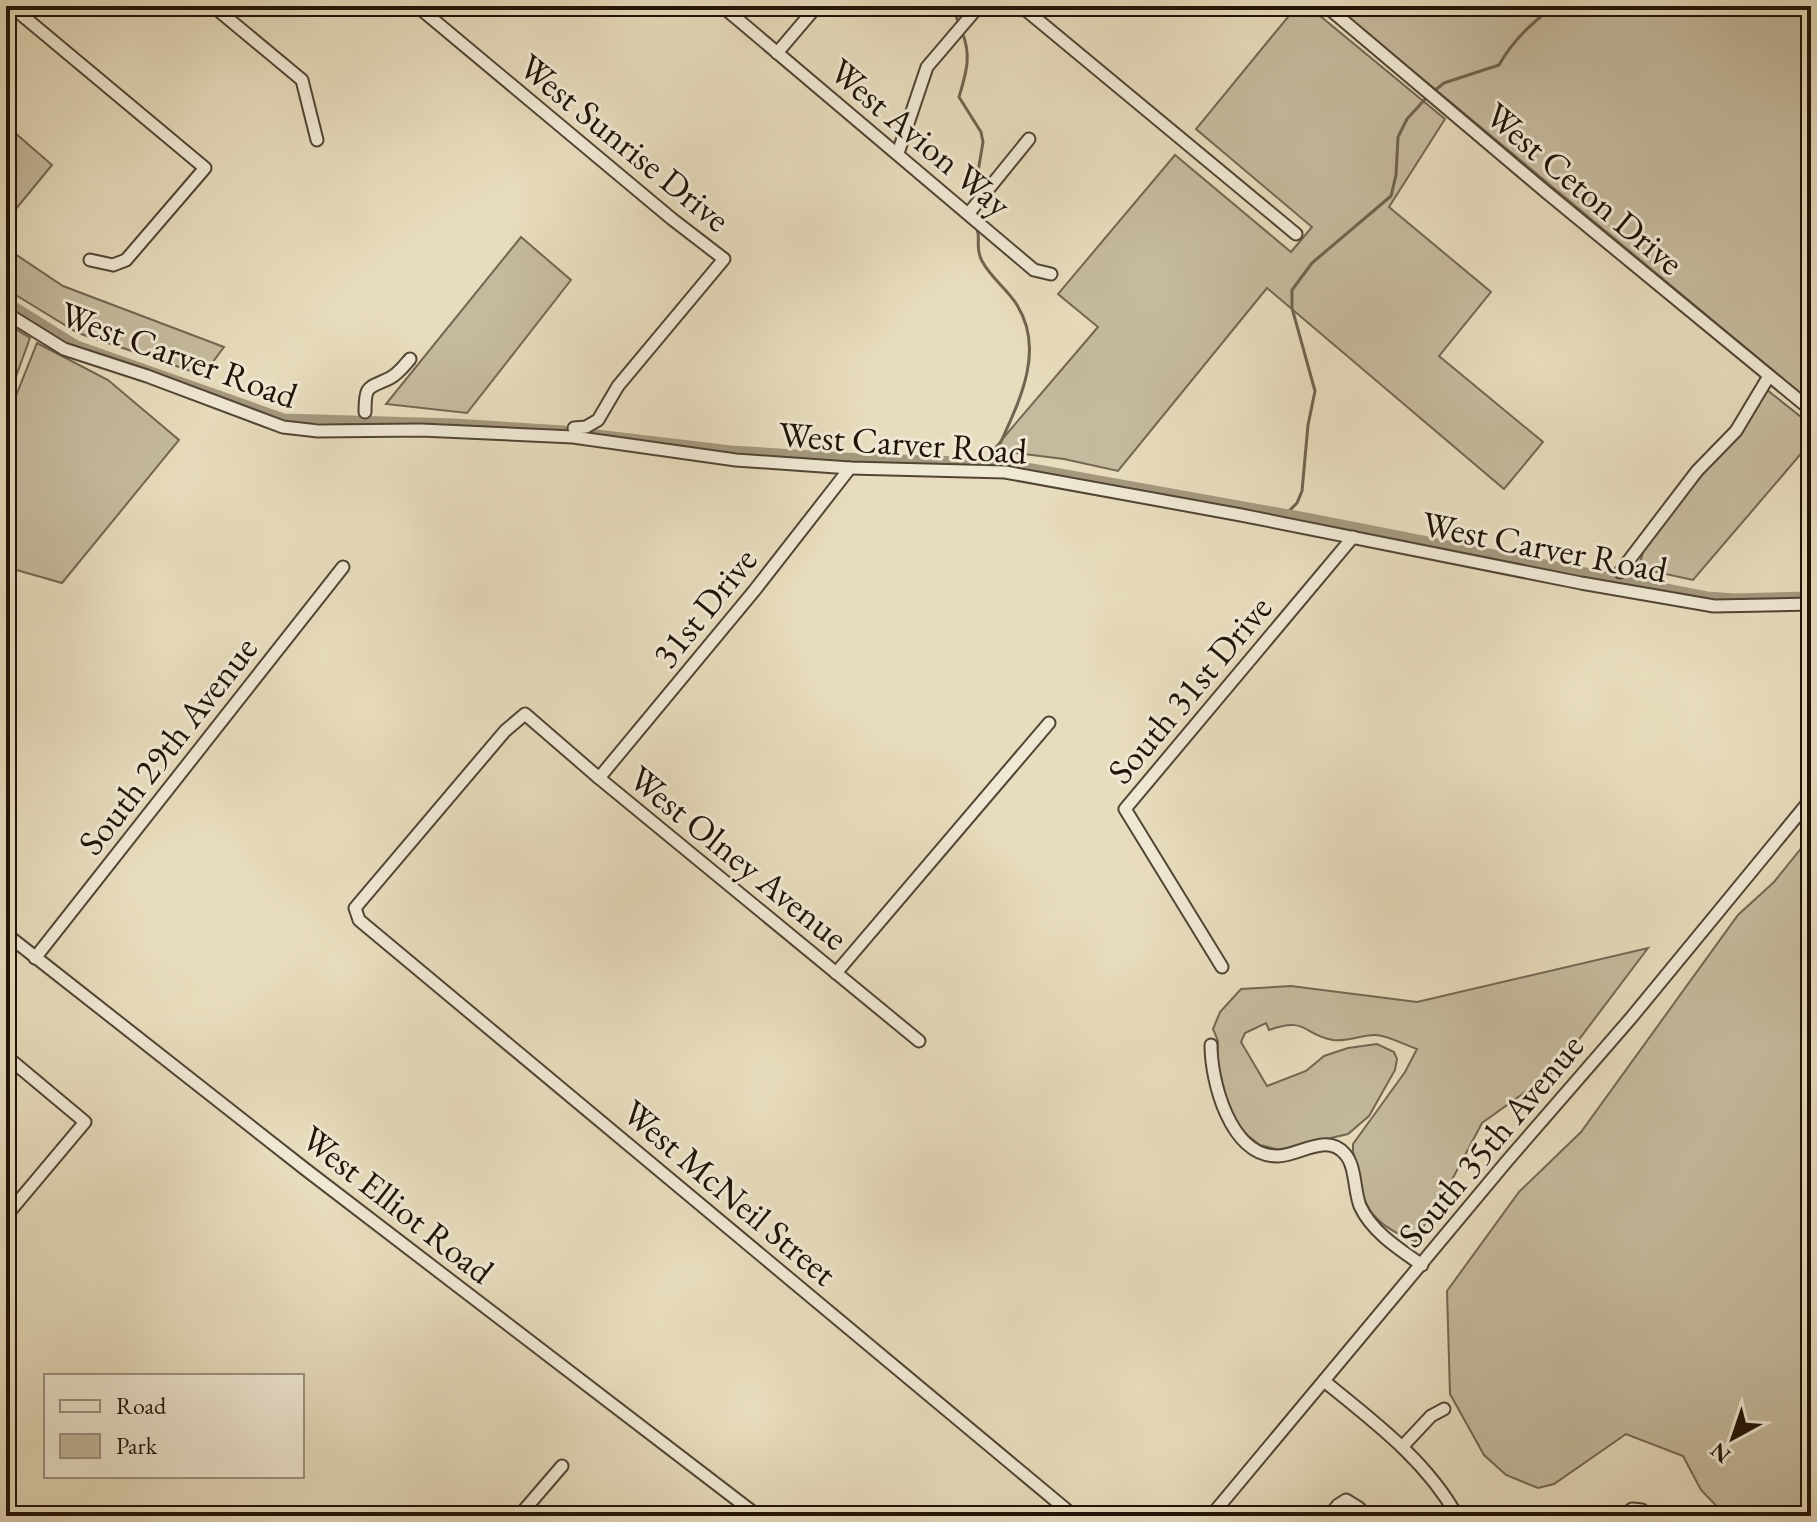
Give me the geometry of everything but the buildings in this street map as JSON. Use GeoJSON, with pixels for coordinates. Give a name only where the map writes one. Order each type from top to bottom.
{"type":"FeatureCollection","features":[{"type":"Feature","properties":{"kind":"street"},"geometry":{"type":"LineString","coordinates":[[11,6],[205,168],[126,260],[113,265],[90,260]]}},
{"type":"Feature","properties":{"kind":"street"},"geometry":{"type":"LineString","coordinates":[[213,6],[302,80],[317,140]]}},
{"type":"Feature","properties":{"kind":"street","name":"West Sunrise Drive"},"geometry":{"type":"LineString","coordinates":[[417,6],[724,259],[618,386],[598,420],[586,427],[574,428]]}},
{"type":"Feature","properties":{"kind":"street","name":"West Avion Way"},"geometry":{"type":"LineString","coordinates":[[722,6],[1034,270],[1051,274]]}},
{"type":"Feature","properties":{"kind":"street"},"geometry":{"type":"LineString","coordinates":[[777,53],[817,6]]}},
{"type":"Feature","properties":{"kind":"street"},"geometry":{"type":"LineString","coordinates":[[898,153],[927,67],[979,6]]}},
{"type":"Feature","properties":{"kind":"street"},"geometry":{"type":"LineString","coordinates":[[1021,6],[1296,234]]}},
{"type":"Feature","properties":{"kind":"street","name":"West Ceton Drive"},"geometry":{"type":"LineString","coordinates":[[1326,6],[1811,410]]}},
{"type":"Feature","properties":{"kind":"street"},"geometry":{"type":"LineString","coordinates":[[969,213],[1029,139]]}},
{"type":"Feature","properties":{"kind":"street","name":"West Carver Road"},"geometry":{"type":"LineString","coordinates":[[6,313],[64,349],[147,376],[283,427],[318,431],[421,430],[573,437],[736,460],[850,468],[1005,472],[1714,606],[1811,604]]}},
{"type":"Feature","properties":{"kind":"street"},"geometry":{"type":"LineString","coordinates":[[365,412],[369,387],[392,377],[410,359]]}},
{"type":"Feature","properties":{"kind":"street"},"geometry":{"type":"LineString","coordinates":[[1620,572],[1697,471],[1736,431],[1769,376]]}},
{"type":"Feature","properties":{"kind":"street","name":"31st Drive"},"geometry":{"type":"LineString","coordinates":[[599,778],[754,591],[850,468]]}},
{"type":"Feature","properties":{"kind":"street","name":"South 31st Drive"},"geometry":{"type":"LineString","coordinates":[[1222,967],[1125,809],[1353,537]]}},
{"type":"Feature","properties":{"kind":"street","name":"South 29th Avenue"},"geometry":{"type":"LineString","coordinates":[[35,958],[343,567]]}},
{"type":"Feature","properties":{"kind":"street","name":"West Olney Avenue"},"geometry":{"type":"LineString","coordinates":[[355,908],[505,731],[525,714],[919,1041]]}},
{"type":"Feature","properties":{"kind":"street"},"geometry":{"type":"LineString","coordinates":[[836,973],[1049,723]]}},
{"type":"Feature","properties":{"kind":"street","name":"South 35th Avenue"},"geometry":{"type":"LineString","coordinates":[[1211,1516],[1811,799]]}},
{"type":"Feature","properties":{"kind":"street","name":"West McNeil Street"},"geometry":{"type":"LineString","coordinates":[[355,908],[359,920],[1074,1516]]}},
{"type":"Feature","properties":{"kind":"street","name":"West Elliot Road"},"geometry":{"type":"LineString","coordinates":[[6,934],[758,1516]]}},
{"type":"Feature","properties":{"kind":"street"},"geometry":{"type":"LineString","coordinates":[[1211,1045],[1211,1067],[1217,1092],[1234,1127],[1248,1145],[1260,1153],[1277,1156],[1309,1150],[1325,1143],[1336,1146],[1347,1155],[1360,1205],[1370,1222],[1384,1237],[1422,1265]]}},
{"type":"Feature","properties":{"kind":"street"},"geometry":{"type":"LineString","coordinates":[[6,1056],[85,1122],[6,1216]]}},
{"type":"Feature","properties":{"kind":"street"},"geometry":{"type":"LineString","coordinates":[[1324,1381],[1402,1447],[1457,1516]]}},
{"type":"Feature","properties":{"kind":"street"},"geometry":{"type":"LineString","coordinates":[[1402,1447],[1431,1416],[1444,1409]]}},
{"type":"Feature","properties":{"kind":"street"},"geometry":{"type":"LineString","coordinates":[[519,1516],[562,1466]]}},
{"type":"Feature","properties":{"kind":"street"},"geometry":{"type":"LineString","coordinates":[[1329,1516],[1346,1500],[1366,1516]]}},
{"type":"Feature","properties":{"kind":"street"},"geometry":{"type":"LineString","coordinates":[[1628,1513],[1642,1510],[1646,1516]]}},
{"type":"Feature","properties":{"kind":"green space"},"geometry":{"type":"Polygon","coordinates":[[[1297,6],[1308,6],[1445,119],[1389,207],[1491,292],[1439,356],[1543,442],[1504,489],[1267,288],[1118,471],[1064,459],[993,450],[1098,327],[1058,294],[1175,155],[1291,252],[1312,227],[1196,129],[1297,6]]]}},
{"type":"Feature","properties":{"kind":"green space"},"geometry":{"type":"Polygon","coordinates":[[[1335,6],[1811,6],[1811,402],[1335,6]]]}},
{"type":"Feature","properties":{"kind":"green space"},"geometry":{"type":"Polygon","coordinates":[[[6,125],[52,165],[6,221],[6,125]]]}},
{"type":"Feature","properties":{"kind":"green space"},"geometry":{"type":"Polygon","coordinates":[[[521,237],[571,280],[467,413],[386,404],[521,237]]]}},
{"type":"Feature","properties":{"kind":"green space"},"geometry":{"type":"Polygon","coordinates":[[[6,248],[63,286],[224,347],[203,375],[78,333],[6,289],[6,248]]]}},
{"type":"Feature","properties":{"kind":"green space"},"geometry":{"type":"Polygon","coordinates":[[[6,323],[30,338],[6,404],[6,323]]]}},
{"type":"Feature","properties":{"kind":"green space"},"geometry":{"type":"Polygon","coordinates":[[[37,343],[108,380],[179,440],[62,583],[6,567],[6,421],[37,343]]]}},
{"type":"Feature","properties":{"kind":"green space"},"geometry":{"type":"Polygon","coordinates":[[[1766,389],[1811,425],[1811,442],[1693,580],[1638,568],[1644,550],[1766,389]]]}},
{"type":"Feature","properties":{"kind":"green space"},"geometry":{"type":"Polygon","coordinates":[[[1811,836],[1811,1516],[1726,1516],[1701,1490],[1683,1456],[1626,1434],[1554,1484],[1538,1488],[1506,1475],[1484,1455],[1450,1394],[1447,1291],[1519,1192],[1581,1132],[1738,915],[1774,882],[1811,836]]]}},
{"type":"Feature","properties":{"kind":"green space"},"geometry":{"type":"Polygon","coordinates":[[[1648,948],[1556,1070],[1482,1123],[1422,1229],[1423,1233],[1415,1242],[1384,1225],[1368,1207],[1363,1197],[1353,1144],[1405,1072],[1417,1049],[1376,1035],[1333,1040],[1291,1025],[1269,1030],[1266,1023],[1245,1033],[1241,1042],[1267,1086],[1306,1071],[1324,1056],[1348,1048],[1377,1044],[1394,1052],[1397,1059],[1395,1070],[1369,1116],[1348,1134],[1279,1150],[1260,1145],[1243,1132],[1220,1086],[1218,1041],[1213,1029],[1220,1012],[1241,989],[1291,986],[1417,1002],[1648,948]]]}},
{"type":"Feature","properties":{"kind":"waterway"},"geometry":{"type":"LineString","coordinates":[[953,6],[959,25]]}},
{"type":"Feature","properties":{"kind":"waterway"},"geometry":{"type":"LineString","coordinates":[[1434,91],[1444,83],[1499,65],[1524,32],[1554,6]]}},
{"type":"Feature","properties":{"kind":"waterway"},"geometry":{"type":"LineString","coordinates":[[962,32],[967,57],[959,97],[981,132],[983,142],[973,202]]}},
{"type":"Feature","properties":{"kind":"waterway"},"geometry":{"type":"LineString","coordinates":[[1286,514],[1297,503],[1302,491],[1308,425],[1315,391],[1292,308],[1292,290],[1312,263],[1391,196],[1396,175],[1398,137],[1407,119],[1428,96]]}},
{"type":"Feature","properties":{"kind":"waterway"},"geometry":{"type":"LineString","coordinates":[[976,227],[982,261],[1017,305],[1026,324],[1029,344],[1024,385],[992,462]]}},
{"type":"Feature","properties":{"kind":"waterway"},"geometry":{"type":"LineString","coordinates":[[6,301],[77,345],[284,418],[564,430]]}},
{"type":"Feature","properties":{"kind":"waterway"},"geometry":{"type":"LineString","coordinates":[[588,433],[731,450],[999,462],[1311,518],[1707,596],[1811,596]]}}]}
